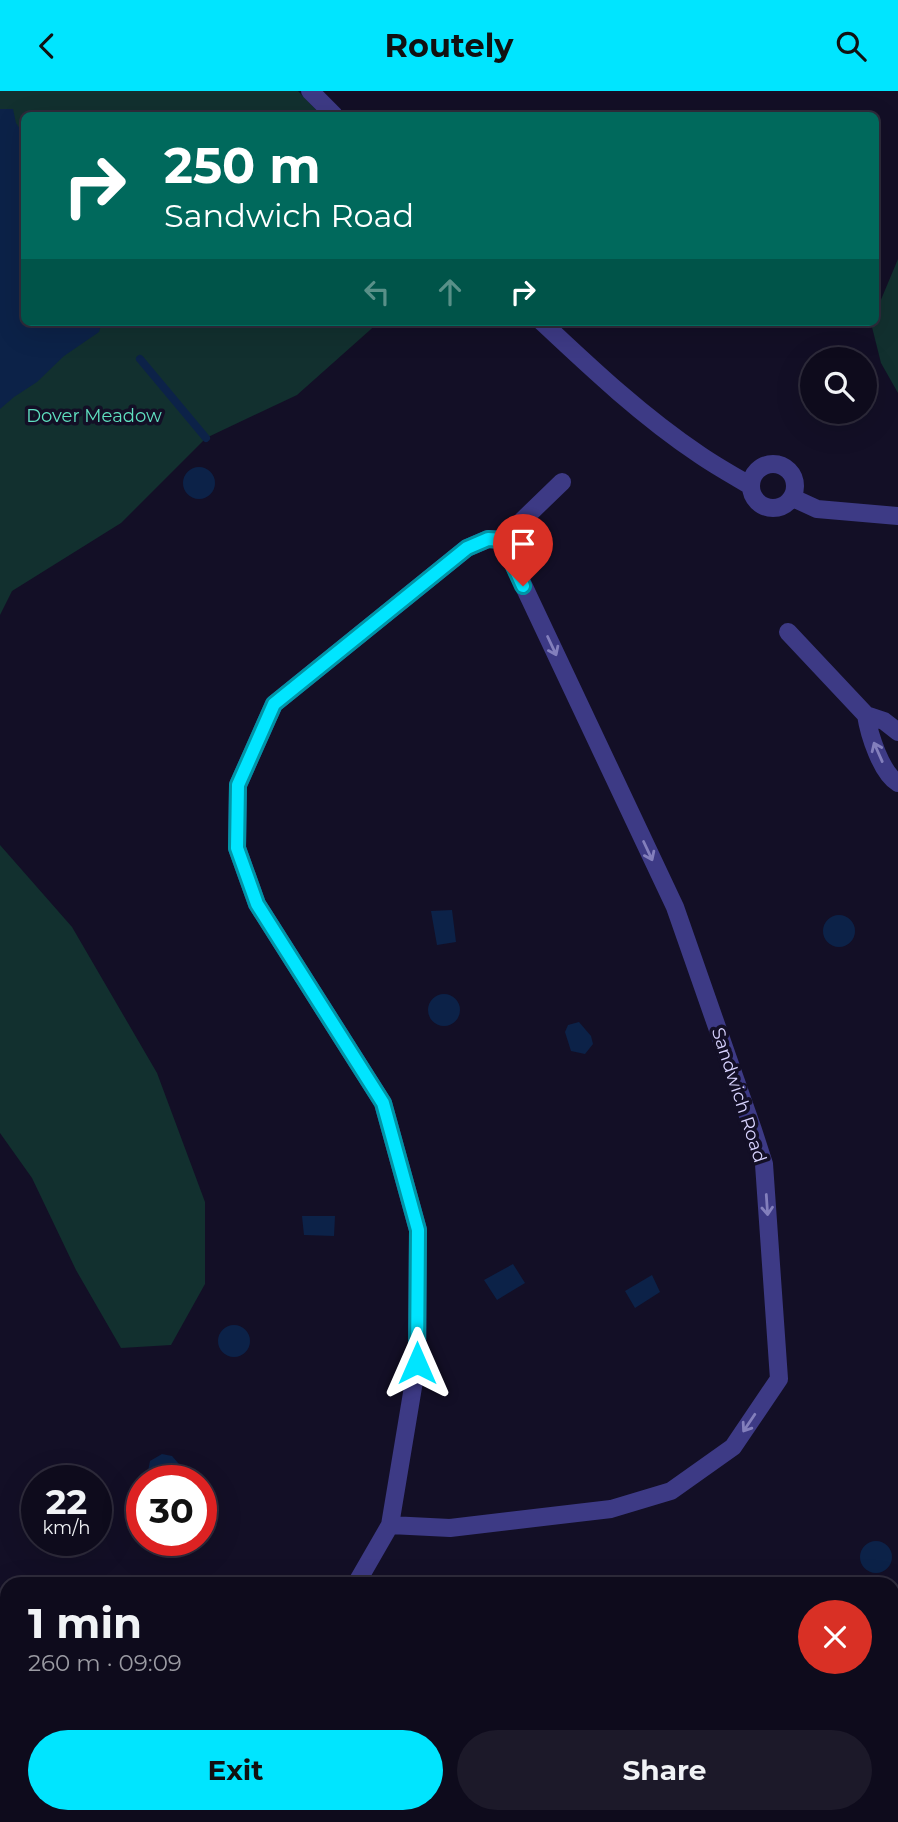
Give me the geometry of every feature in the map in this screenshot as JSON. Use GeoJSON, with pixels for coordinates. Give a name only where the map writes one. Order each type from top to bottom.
{"type":"FeatureCollection","features":[{"type":"Feature","properties":{"kind":"street"},"geometry":{"type":"LineString","coordinates":[[310,91],[331,112]]}},
{"type":"Feature","properties":{"kind":"street"},"geometry":{"type":"LineString","coordinates":[[546,326],[593,370],[661,425],[700,455],[751,486]]}},
{"type":"Feature","properties":{"kind":"street"},"geometry":{"type":"LineString","coordinates":[[779,464],[789,470],[795,479],[793,498],[783,505],[769,507],[757,500],[751,486],[752,479],[761,467],[779,464]]}},
{"type":"Feature","properties":{"kind":"street"},"geometry":{"type":"LineString","coordinates":[[360,1577],[390,1525],[417,1363],[418,1230],[383,1103],[257,904],[237,848],[238,785],[274,704],[467,548],[488,539],[502,540],[562,482]]}},
{"type":"Feature","properties":{"kind":"street"},"geometry":{"type":"LineString","coordinates":[[793,498],[817,509],[898,516]]}},
{"type":"Feature","properties":{"kind":"street","name":"Sandwich Road"},"geometry":{"type":"LineString","coordinates":[[390,1525],[450,1528],[522,1521],[611,1509],[671,1491],[733,1447],[779,1379],[764,1164],[753,1130],[675,907],[502,540]]}},
{"type":"Feature","properties":{"kind":"street"},"geometry":{"type":"LineString","coordinates":[[788,632],[866,715],[884,721],[898,732]]}},
{"type":"Feature","properties":{"kind":"street"},"geometry":{"type":"LineString","coordinates":[[866,715],[868,729],[878,754],[890,778],[898,783]]}},
{"type":"Feature","properties":{"kind":"green space","name":"Dover Meadow"},"geometry":{"type":"Polygon","coordinates":[[[0,91],[298,91],[318,112],[21,112],[21,326],[375,326],[297,395],[206,438],[121,523],[12,591],[0,615],[0,91]]]}},
{"type":"Feature","properties":{"kind":"green space"},"geometry":{"type":"Polygon","coordinates":[[[898,259],[898,393],[881,363],[872,326],[879,326],[879,304],[898,259]]]}},
{"type":"Feature","properties":{"kind":"green space"},"geometry":{"type":"Polygon","coordinates":[[[0,845],[72,927],[157,1073],[205,1202],[205,1284],[171,1345],[121,1348],[76,1270],[32,1178],[0,1133],[0,845]]]}},
{"type":"Feature","properties":{"kind":"water"},"geometry":{"type":"Polygon","coordinates":[[[0,109],[13,109],[21,130],[21,326],[101,326],[99,332],[64,356],[37,382],[0,409],[0,109]]]}},
{"type":"Feature","properties":{"kind":"water"},"geometry":{"type":"Polygon","coordinates":[[[199,467],[210,472],[215,483],[210,494],[199,499],[188,494],[183,483],[188,472],[199,467]]]}},
{"type":"Feature","properties":{"kind":"water"},"geometry":{"type":"Polygon","coordinates":[[[452,910],[456,942],[437,945],[431,911],[452,910]]]}},
{"type":"Feature","properties":{"kind":"water"},"geometry":{"type":"Polygon","coordinates":[[[839,915],[850,920],[855,931],[850,942],[839,947],[828,942],[823,931],[828,920],[839,915]]]}},
{"type":"Feature","properties":{"kind":"water"},"geometry":{"type":"Polygon","coordinates":[[[444,994],[455,999],[460,1010],[455,1021],[444,1026],[433,1021],[428,1010],[433,999],[444,994]]]}},
{"type":"Feature","properties":{"kind":"water"},"geometry":{"type":"Polygon","coordinates":[[[579,1022],[591,1036],[593,1044],[585,1054],[571,1051],[565,1032],[568,1025],[579,1022]]]}},
{"type":"Feature","properties":{"kind":"water"},"geometry":{"type":"Polygon","coordinates":[[[302,1216],[335,1216],[334,1236],[304,1235],[302,1216]]]}},
{"type":"Feature","properties":{"kind":"water"},"geometry":{"type":"Polygon","coordinates":[[[513,1264],[525,1283],[497,1300],[484,1280],[513,1264]]]}},
{"type":"Feature","properties":{"kind":"water"},"geometry":{"type":"Polygon","coordinates":[[[652,1275],[660,1292],[635,1308],[625,1291],[652,1275]]]}},
{"type":"Feature","properties":{"kind":"water"},"geometry":{"type":"Polygon","coordinates":[[[234,1325],[245,1330],[250,1341],[245,1352],[234,1357],[223,1352],[218,1341],[223,1330],[234,1325]]]}},
{"type":"Feature","properties":{"kind":"water"},"geometry":{"type":"Polygon","coordinates":[[[162,1454],[172,1456],[179,1465],[149,1465],[150,1461],[162,1454]]]}},
{"type":"Feature","properties":{"kind":"water"},"geometry":{"type":"Polygon","coordinates":[[[876,1541],[887,1546],[892,1557],[887,1568],[876,1573],[865,1568],[860,1557],[865,1546],[876,1541]]]}},
{"type":"Feature","properties":{"kind":"waterway"},"geometry":{"type":"LineString","coordinates":[[140,359],[206,438]]}},
{"type":"Feature","properties":{"kind":"route"},"geometry":{"type":"LineString","coordinates":[[417,1363],[418,1230],[383,1103],[257,904],[237,848],[238,785],[274,704],[467,548],[488,539],[502,540],[523,586]]}}]}
